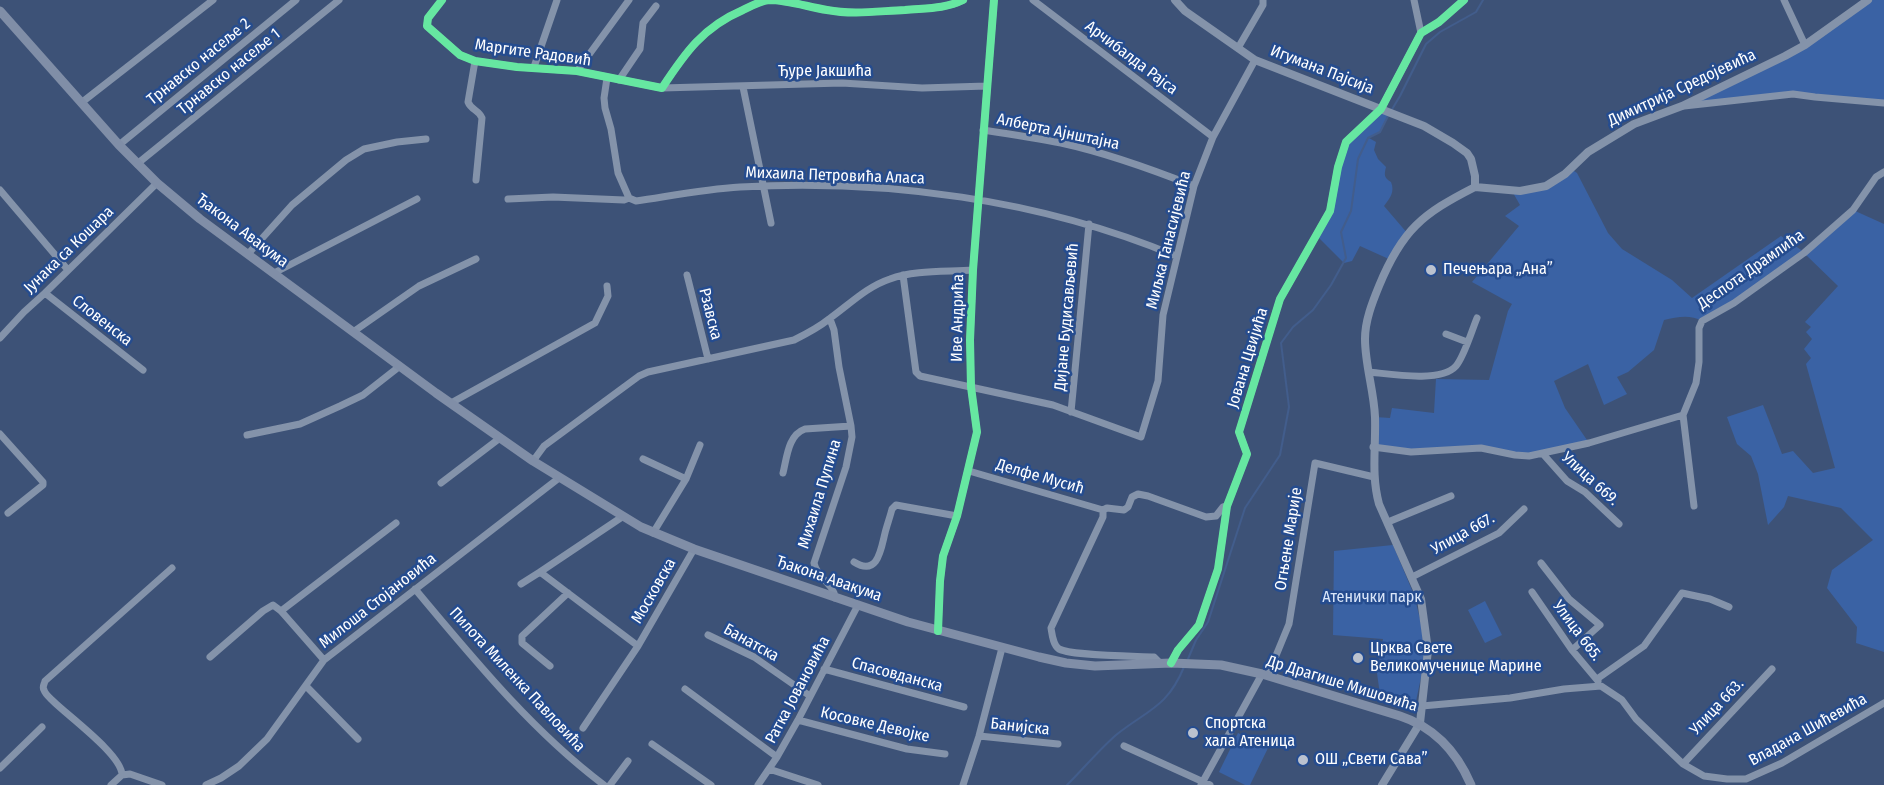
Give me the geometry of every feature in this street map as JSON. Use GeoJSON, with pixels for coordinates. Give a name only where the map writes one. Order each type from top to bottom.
{"type":"FeatureCollection","features":[{"type":"Feature","properties":{"kind":"main road","name":"Ђакона Авакума"},"geometry":{"type":"LineString","coordinates":[[0,11],[118,145],[157,183],[200,219],[500,438],[622,517],[653,533],[694,549],[835,598],[938,631],[1002,648],[1066,663],[1095,666],[1173,663]]}},
{"type":"Feature","properties":{"kind":"main road","name":"Др Драгише Мишовића"},"geometry":{"type":"LineString","coordinates":[[1173,663],[1221,665],[1265,675],[1420,723],[1449,747],[1465,771],[1471,785]]}},
{"type":"Feature","properties":{"kind":"street"},"geometry":{"type":"LineString","coordinates":[[81,103],[213,0]]}},
{"type":"Feature","properties":{"kind":"street","name":"Трнавско насеље 2"},"geometry":{"type":"LineString","coordinates":[[118,145],[296,0]]}},
{"type":"Feature","properties":{"kind":"street","name":"Трнавско насеље 1"},"geometry":{"type":"LineString","coordinates":[[137,164],[339,0]]}},
{"type":"Feature","properties":{"kind":"street","name":"Маргите Радовић"},"geometry":{"type":"LineString","coordinates":[[442,0],[428,18],[427,26],[460,55],[475,61],[517,67],[577,71],[662,88]]}},
{"type":"Feature","properties":{"kind":"street"},"geometry":{"type":"LineString","coordinates":[[534,67],[557,0]]}},
{"type":"Feature","properties":{"kind":"street","name":"Маргите Радовић"},"geometry":{"type":"LineString","coordinates":[[577,71],[629,0]]}},
{"type":"Feature","properties":{"kind":"street"},"geometry":{"type":"LineString","coordinates":[[662,88],[696,41],[714,25],[732,14],[769,0],[852,13],[946,6],[963,0]]}},
{"type":"Feature","properties":{"kind":"street","name":"Иве Андрића"},"geometry":{"type":"LineString","coordinates":[[938,631],[943,556],[957,516],[977,432],[971,387],[970,339],[973,270],[994,0]]}},
{"type":"Feature","properties":{"kind":"street","name":"Арчибалда Рајса"},"geometry":{"type":"LineString","coordinates":[[1033,0],[1213,137]]}},
{"type":"Feature","properties":{"kind":"street","name":"Игумана Пајсија"},"geometry":{"type":"LineString","coordinates":[[1175,0],[1185,11],[1256,60],[1424,126],[1467,153],[1473,164],[1475,186]]}},
{"type":"Feature","properties":{"kind":"street"},"geometry":{"type":"LineString","coordinates":[[1238,48],[1263,5],[1263,0]]}},
{"type":"Feature","properties":{"kind":"street"},"geometry":{"type":"LineString","coordinates":[[1414,0],[1421,33],[1439,22],[1464,0]]}},
{"type":"Feature","properties":{"kind":"street"},"geometry":{"type":"LineString","coordinates":[[1784,0],[1805,45]]}},
{"type":"Feature","properties":{"kind":"street","name":"Димитрија Средојевића"},"geometry":{"type":"LineString","coordinates":[[1475,186],[1528,191],[1546,186],[1565,174],[1588,152],[1634,123],[1682,106],[1767,66],[1805,45],[1868,0]]}},
{"type":"Feature","properties":{"kind":"street"},"geometry":{"type":"LineString","coordinates":[[619,80],[640,49],[643,23],[656,6]]}},
{"type":"Feature","properties":{"kind":"street","name":"Јована Цвијића"},"geometry":{"type":"LineString","coordinates":[[1173,663],[1178,650],[1199,625],[1218,569],[1227,506],[1247,454],[1239,432],[1280,299],[1330,211],[1338,167],[1346,142],[1381,109],[1421,33]]}},
{"type":"Feature","properties":{"kind":"street","name":"Миљка Танасијевића"},"geometry":{"type":"LineString","coordinates":[[1071,412],[1141,437],[1158,381],[1163,315],[1194,186],[1213,137],[1256,60]]}},
{"type":"Feature","properties":{"kind":"street","name":"Маргите Радовић"},"geometry":{"type":"LineString","coordinates":[[475,61],[468,102],[482,118],[476,180]]}},
{"type":"Feature","properties":{"kind":"street"},"geometry":{"type":"LineString","coordinates":[[607,78],[605,108],[618,173],[629,198]]}},
{"type":"Feature","properties":{"kind":"street","name":"Ђуре Јакшића"},"geometry":{"type":"LineString","coordinates":[[662,88],[842,83],[922,88],[987,86]]}},
{"type":"Feature","properties":{"kind":"street"},"geometry":{"type":"LineString","coordinates":[[743,87],[771,223]]}},
{"type":"Feature","properties":{"kind":"street"},"geometry":{"type":"LineString","coordinates":[[1682,106],[1793,94],[1815,98],[1884,103]]}},
{"type":"Feature","properties":{"kind":"street","name":"Алберта Ајнштајна"},"geometry":{"type":"LineString","coordinates":[[983,130],[1101,153],[1194,186]]}},
{"type":"Feature","properties":{"kind":"street"},"geometry":{"type":"LineString","coordinates":[[248,254],[292,205],[346,160],[364,149],[426,139]]}},
{"type":"Feature","properties":{"kind":"street","name":"Деспота Драмлића"},"geometry":{"type":"LineString","coordinates":[[1694,506],[1683,415],[1696,383],[1699,362],[1699,328],[1702,321],[1734,303],[1804,253],[1853,210],[1876,177],[1884,172]]}},
{"type":"Feature","properties":{"kind":"street","name":"Јунака са Кошара"},"geometry":{"type":"LineString","coordinates":[[0,338],[157,183]]}},
{"type":"Feature","properties":{"kind":"street","name":"Михаила Петровића Аласа"},"geometry":{"type":"LineString","coordinates":[[508,199],[553,197],[624,200],[629,198],[636,201],[728,188],[764,186],[878,188],[928,192],[978,200],[1089,224],[1135,239],[1176,256]]}},
{"type":"Feature","properties":{"kind":"street"},"geometry":{"type":"LineString","coordinates":[[1382,785],[1420,723],[1428,650],[1421,598],[1379,504],[1374,477],[1375,417],[1365,347],[1366,324],[1376,294],[1403,238],[1442,204],[1475,186]]}},
{"type":"Feature","properties":{"kind":"street"},"geometry":{"type":"LineString","coordinates":[[0,190],[68,270]]}},
{"type":"Feature","properties":{"kind":"street"},"geometry":{"type":"LineString","coordinates":[[274,273],[417,199]]}},
{"type":"Feature","properties":{"kind":"street","name":"Дијане Будисављевић"},"geometry":{"type":"LineString","coordinates":[[1071,412],[1089,224]]}},
{"type":"Feature","properties":{"kind":"street"},"geometry":{"type":"LineString","coordinates":[[353,332],[418,286],[476,259]]}},
{"type":"Feature","properties":{"kind":"street"},"geometry":{"type":"LineString","coordinates":[[533,461],[544,446],[639,376],[648,372],[794,340],[812,332],[867,290],[889,279],[903,275],[973,270]]}},
{"type":"Feature","properties":{"kind":"street","name":"Рзавска"},"geometry":{"type":"LineString","coordinates":[[687,275],[708,359]]}},
{"type":"Feature","properties":{"kind":"street"},"geometry":{"type":"LineString","coordinates":[[903,275],[916,372],[920,376],[1053,405],[1071,412]]}},
{"type":"Feature","properties":{"kind":"street"},"geometry":{"type":"LineString","coordinates":[[451,403],[595,323],[608,296],[607,286]]}},
{"type":"Feature","properties":{"kind":"street","name":"Словенска"},"geometry":{"type":"LineString","coordinates":[[45,293],[143,370]]}},
{"type":"Feature","properties":{"kind":"street"},"geometry":{"type":"LineString","coordinates":[[1369,372],[1432,377],[1454,368],[1458,364],[1477,318]]}},
{"type":"Feature","properties":{"kind":"street","name":"Михаила Пупина"},"geometry":{"type":"LineString","coordinates":[[830,319],[834,330],[851,426],[850,448],[846,467],[814,563],[817,573],[833,588],[835,598]]}},
{"type":"Feature","properties":{"kind":"street"},"geometry":{"type":"LineString","coordinates":[[1446,334],[1467,342]]}},
{"type":"Feature","properties":{"kind":"street"},"geometry":{"type":"LineString","coordinates":[[247,435],[300,424],[340,406],[363,395],[400,366]]}},
{"type":"Feature","properties":{"kind":"street"},"geometry":{"type":"LineString","coordinates":[[1373,447],[1411,452],[1481,448],[1529,456],[1588,443],[1683,415]]}},
{"type":"Feature","properties":{"kind":"street","name":"Михаила Пупина"},"geometry":{"type":"LineString","coordinates":[[783,473],[792,439],[798,432],[805,429],[851,426]]}},
{"type":"Feature","properties":{"kind":"street"},"geometry":{"type":"LineString","coordinates":[[0,434],[44,485],[8,513]]}},
{"type":"Feature","properties":{"kind":"street"},"geometry":{"type":"LineString","coordinates":[[441,483],[500,438]]}},
{"type":"Feature","properties":{"kind":"street"},"geometry":{"type":"LineString","coordinates":[[653,533],[686,479],[700,445]]}},
{"type":"Feature","properties":{"kind":"street","name":"Улица 669."},"geometry":{"type":"LineString","coordinates":[[1543,454],[1567,481],[1585,492],[1619,524]]}},
{"type":"Feature","properties":{"kind":"street"},"geometry":{"type":"LineString","coordinates":[[642,459],[686,479]]}},
{"type":"Feature","properties":{"kind":"street","name":"Огњене Марије"},"geometry":{"type":"LineString","coordinates":[[1265,675],[1289,624],[1315,463],[1374,477]]}},
{"type":"Feature","properties":{"kind":"street","name":"Делфе Мусић"},"geometry":{"type":"LineString","coordinates":[[969,471],[1103,510]]}},
{"type":"Feature","properties":{"kind":"street","name":"Милоша Стојановића"},"geometry":{"type":"LineString","coordinates":[[206,785],[239,766],[267,739],[324,660],[559,478]]}},
{"type":"Feature","properties":{"kind":"street"},"geometry":{"type":"LineString","coordinates":[[1160,663],[1154,657],[1081,653],[1059,649],[1051,628],[1103,517],[1103,510],[1107,508],[1124,510],[1128,507],[1132,497],[1138,494],[1206,518],[1216,516],[1223,507],[1227,506]]}},
{"type":"Feature","properties":{"kind":"street"},"geometry":{"type":"LineString","coordinates":[[1388,522],[1451,496]]}},
{"type":"Feature","properties":{"kind":"street"},"geometry":{"type":"LineString","coordinates":[[854,562],[868,566],[878,559],[892,509],[896,505],[957,516]]}},
{"type":"Feature","properties":{"kind":"street","name":"Улица 667."},"geometry":{"type":"LineString","coordinates":[[1412,578],[1499,533],[1524,509]]}},
{"type":"Feature","properties":{"kind":"street"},"geometry":{"type":"LineString","coordinates":[[521,584],[622,517]]}},
{"type":"Feature","properties":{"kind":"street"},"geometry":{"type":"LineString","coordinates":[[281,611],[396,522]]}},
{"type":"Feature","properties":{"kind":"street","name":"Московска"},"geometry":{"type":"LineString","coordinates":[[583,728],[638,646],[694,549]]}},
{"type":"Feature","properties":{"kind":"street"},"geometry":{"type":"LineString","coordinates":[[1541,563],[1569,599],[1600,625],[1572,650]]}},
{"type":"Feature","properties":{"kind":"street"},"geometry":{"type":"LineString","coordinates":[[122,775],[122,769],[114,756],[44,692],[43,687],[45,681],[172,568]]}},
{"type":"Feature","properties":{"kind":"street"},"geometry":{"type":"LineString","coordinates":[[540,572],[638,646]]}},
{"type":"Feature","properties":{"kind":"street","name":"Пилота Миленка Павловића"},"geometry":{"type":"LineString","coordinates":[[415,589],[466,650],[526,715],[569,758],[604,785]]}},
{"type":"Feature","properties":{"kind":"street","name":"Улица 665."},"geometry":{"type":"LineString","coordinates":[[1532,592],[1572,650],[1599,682]]}},
{"type":"Feature","properties":{"kind":"street"},"geometry":{"type":"LineString","coordinates":[[550,666],[522,643],[522,636],[568,593]]}},
{"type":"Feature","properties":{"kind":"street"},"geometry":{"type":"LineString","coordinates":[[1422,706],[1510,698],[1599,682],[1644,646],[1682,593],[1710,599],[1729,607]]}},
{"type":"Feature","properties":{"kind":"street"},"geometry":{"type":"LineString","coordinates":[[210,657],[263,610],[273,604],[324,660]]}},
{"type":"Feature","properties":{"kind":"street","name":"Ратка Јовановића"},"geometry":{"type":"LineString","coordinates":[[758,785],[798,720],[858,605]]}},
{"type":"Feature","properties":{"kind":"street","name":"Банатска"},"geometry":{"type":"LineString","coordinates":[[708,635],[754,657],[810,696]]}},
{"type":"Feature","properties":{"kind":"street"},"geometry":{"type":"LineString","coordinates":[[963,785],[979,736],[1002,648]]}},
{"type":"Feature","properties":{"kind":"street","name":"Спасовданска"},"geometry":{"type":"LineString","coordinates":[[824,669],[964,707]]}},
{"type":"Feature","properties":{"kind":"street","name":"Улица 663."},"geometry":{"type":"LineString","coordinates":[[1683,764],[1772,669]]}},
{"type":"Feature","properties":{"kind":"street"},"geometry":{"type":"LineString","coordinates":[[1202,783],[1265,675]]}},
{"type":"Feature","properties":{"kind":"street","name":"Владана Шићевића"},"geometry":{"type":"LineString","coordinates":[[1599,682],[1622,700],[1636,719],[1683,764],[1704,776],[1748,782],[1884,703]]}},
{"type":"Feature","properties":{"kind":"street"},"geometry":{"type":"LineString","coordinates":[[306,686],[358,739]]}},
{"type":"Feature","properties":{"kind":"street"},"geometry":{"type":"LineString","coordinates":[[685,689],[777,757]]}},
{"type":"Feature","properties":{"kind":"street","name":"Косовке Девојке"},"geometry":{"type":"LineString","coordinates":[[798,720],[906,749],[945,754]]}},
{"type":"Feature","properties":{"kind":"street"},"geometry":{"type":"LineString","coordinates":[[0,768],[42,727]]}},
{"type":"Feature","properties":{"kind":"street","name":"Банијска"},"geometry":{"type":"LineString","coordinates":[[979,736],[1058,744]]}},
{"type":"Feature","properties":{"kind":"street"},"geometry":{"type":"LineString","coordinates":[[652,744],[711,785]]}},
{"type":"Feature","properties":{"kind":"street"},"geometry":{"type":"LineString","coordinates":[[1124,746],[1210,785]]}},
{"type":"Feature","properties":{"kind":"street"},"geometry":{"type":"LineString","coordinates":[[610,785],[628,760]]}},
{"type":"Feature","properties":{"kind":"street"},"geometry":{"type":"LineString","coordinates":[[769,769],[818,785]]}},
{"type":"Feature","properties":{"kind":"street"},"geometry":{"type":"LineString","coordinates":[[111,785],[122,775],[130,774],[162,785]]}},
{"type":"Feature","properties":{"kind":"green space"},"geometry":{"type":"Polygon","coordinates":[[[1868,0],[1884,0],[1884,103],[1793,94],[1689,106],[1805,45],[1868,0]]]}},
{"type":"Feature","properties":{"kind":"green space"},"geometry":{"type":"Polygon","coordinates":[[[1381,109],[1390,113],[1380,132],[1369,138],[1376,142],[1374,150],[1378,159],[1386,167],[1385,176],[1392,186],[1391,195],[1384,206],[1408,234],[1391,260],[1360,246],[1352,261],[1344,263],[1316,235],[1330,211],[1346,142],[1381,109]]]}},
{"type":"Feature","properties":{"kind":"green space"},"geometry":{"type":"Polygon","coordinates":[[[1571,169],[1577,173],[1608,233],[1622,249],[1672,280],[1692,298],[1781,236],[1804,252],[1853,210],[1884,224],[1884,652],[1856,643],[1857,627],[1827,588],[1832,570],[1873,540],[1841,508],[1788,496],[1784,507],[1768,525],[1758,474],[1751,456],[1737,444],[1727,417],[1763,405],[1782,454],[1793,451],[1813,473],[1835,468],[1806,364],[1811,358],[1804,349],[1812,339],[1806,332],[1811,327],[1805,322],[1838,286],[1804,253],[1702,321],[1688,317],[1664,320],[1654,350],[1628,372],[1617,377],[1627,394],[1604,405],[1588,364],[1554,381],[1565,408],[1589,443],[1529,456],[1481,448],[1411,452],[1373,447],[1375,417],[1390,418],[1392,408],[1434,413],[1436,379],[1489,380],[1508,311],[1512,304],[1472,282],[1519,226],[1505,216],[1520,205],[1512,191],[1528,191],[1571,169]]]}},
{"type":"Feature","properties":{"kind":"green space","name":"Атенички парк"},"geometry":{"type":"Polygon","coordinates":[[[1393,545],[1414,595],[1421,623],[1425,658],[1414,711],[1381,702],[1377,673],[1383,639],[1333,635],[1334,551],[1393,545]]]}},
{"type":"Feature","properties":{"kind":"green space"},"geometry":{"type":"Polygon","coordinates":[[[1485,601],[1502,635],[1485,643],[1468,610],[1485,601]]]}},
{"type":"Feature","properties":{"kind":"green space"},"geometry":{"type":"Polygon","coordinates":[[[1238,733],[1268,748],[1250,785],[1245,785],[1219,772],[1238,733]]]}},
{"type":"Feature","properties":{"kind":"waterway"},"geometry":{"type":"LineString","coordinates":[[1391,111],[1426,44],[1440,32],[1476,12],[1483,0]]}},
{"type":"Feature","properties":{"kind":"waterway"},"geometry":{"type":"LineString","coordinates":[[1188,659],[1196,640],[1208,622],[1245,508],[1280,455],[1289,407],[1281,343],[1293,327],[1313,310],[1331,285],[1346,258],[1341,232],[1351,211],[1358,159],[1368,138],[1380,132],[1388,116]]}},
{"type":"Feature","properties":{"kind":"waterway"},"geometry":{"type":"LineString","coordinates":[[1067,785],[1116,735],[1163,700],[1171,691],[1184,667]]}},
{"type":"Feature","properties":{"kind":"cycle path"},"geometry":{"type":"LineString","coordinates":[[442,0],[428,18],[427,26],[460,55],[475,61],[517,67],[577,71],[662,88],[687,52],[706,33],[729,17],[762,1],[783,1],[827,10],[856,12],[935,8],[963,0]]}},
{"type":"Feature","properties":{"kind":"cycle path"},"geometry":{"type":"LineString","coordinates":[[938,631],[943,556],[957,516],[977,432],[971,387],[970,340],[973,270],[994,0]]}},
{"type":"Feature","properties":{"kind":"cycle path"},"geometry":{"type":"LineString","coordinates":[[1171,663],[1178,650],[1199,625],[1218,569],[1227,506],[1247,454],[1239,432],[1280,299],[1330,211],[1338,167],[1346,142],[1381,109],[1421,33],[1439,22],[1464,0]]}},
{"type":"Feature","properties":{"kind":"place","name":"Печењара „Ана”"},"geometry":{"type":"Point","coordinates":[1431,270]}},
{"type":"Feature","properties":{"kind":"place","name":"Црква Свете Великомученице Марине"},"geometry":{"type":"Point","coordinates":[1358,658]}},
{"type":"Feature","properties":{"kind":"place","name":"Спортска хала Атеница"},"geometry":{"type":"Point","coordinates":[1193,733]}},
{"type":"Feature","properties":{"kind":"place","name":"ОШ „Свети Сава”"},"geometry":{"type":"Point","coordinates":[1303,760]}}]}
